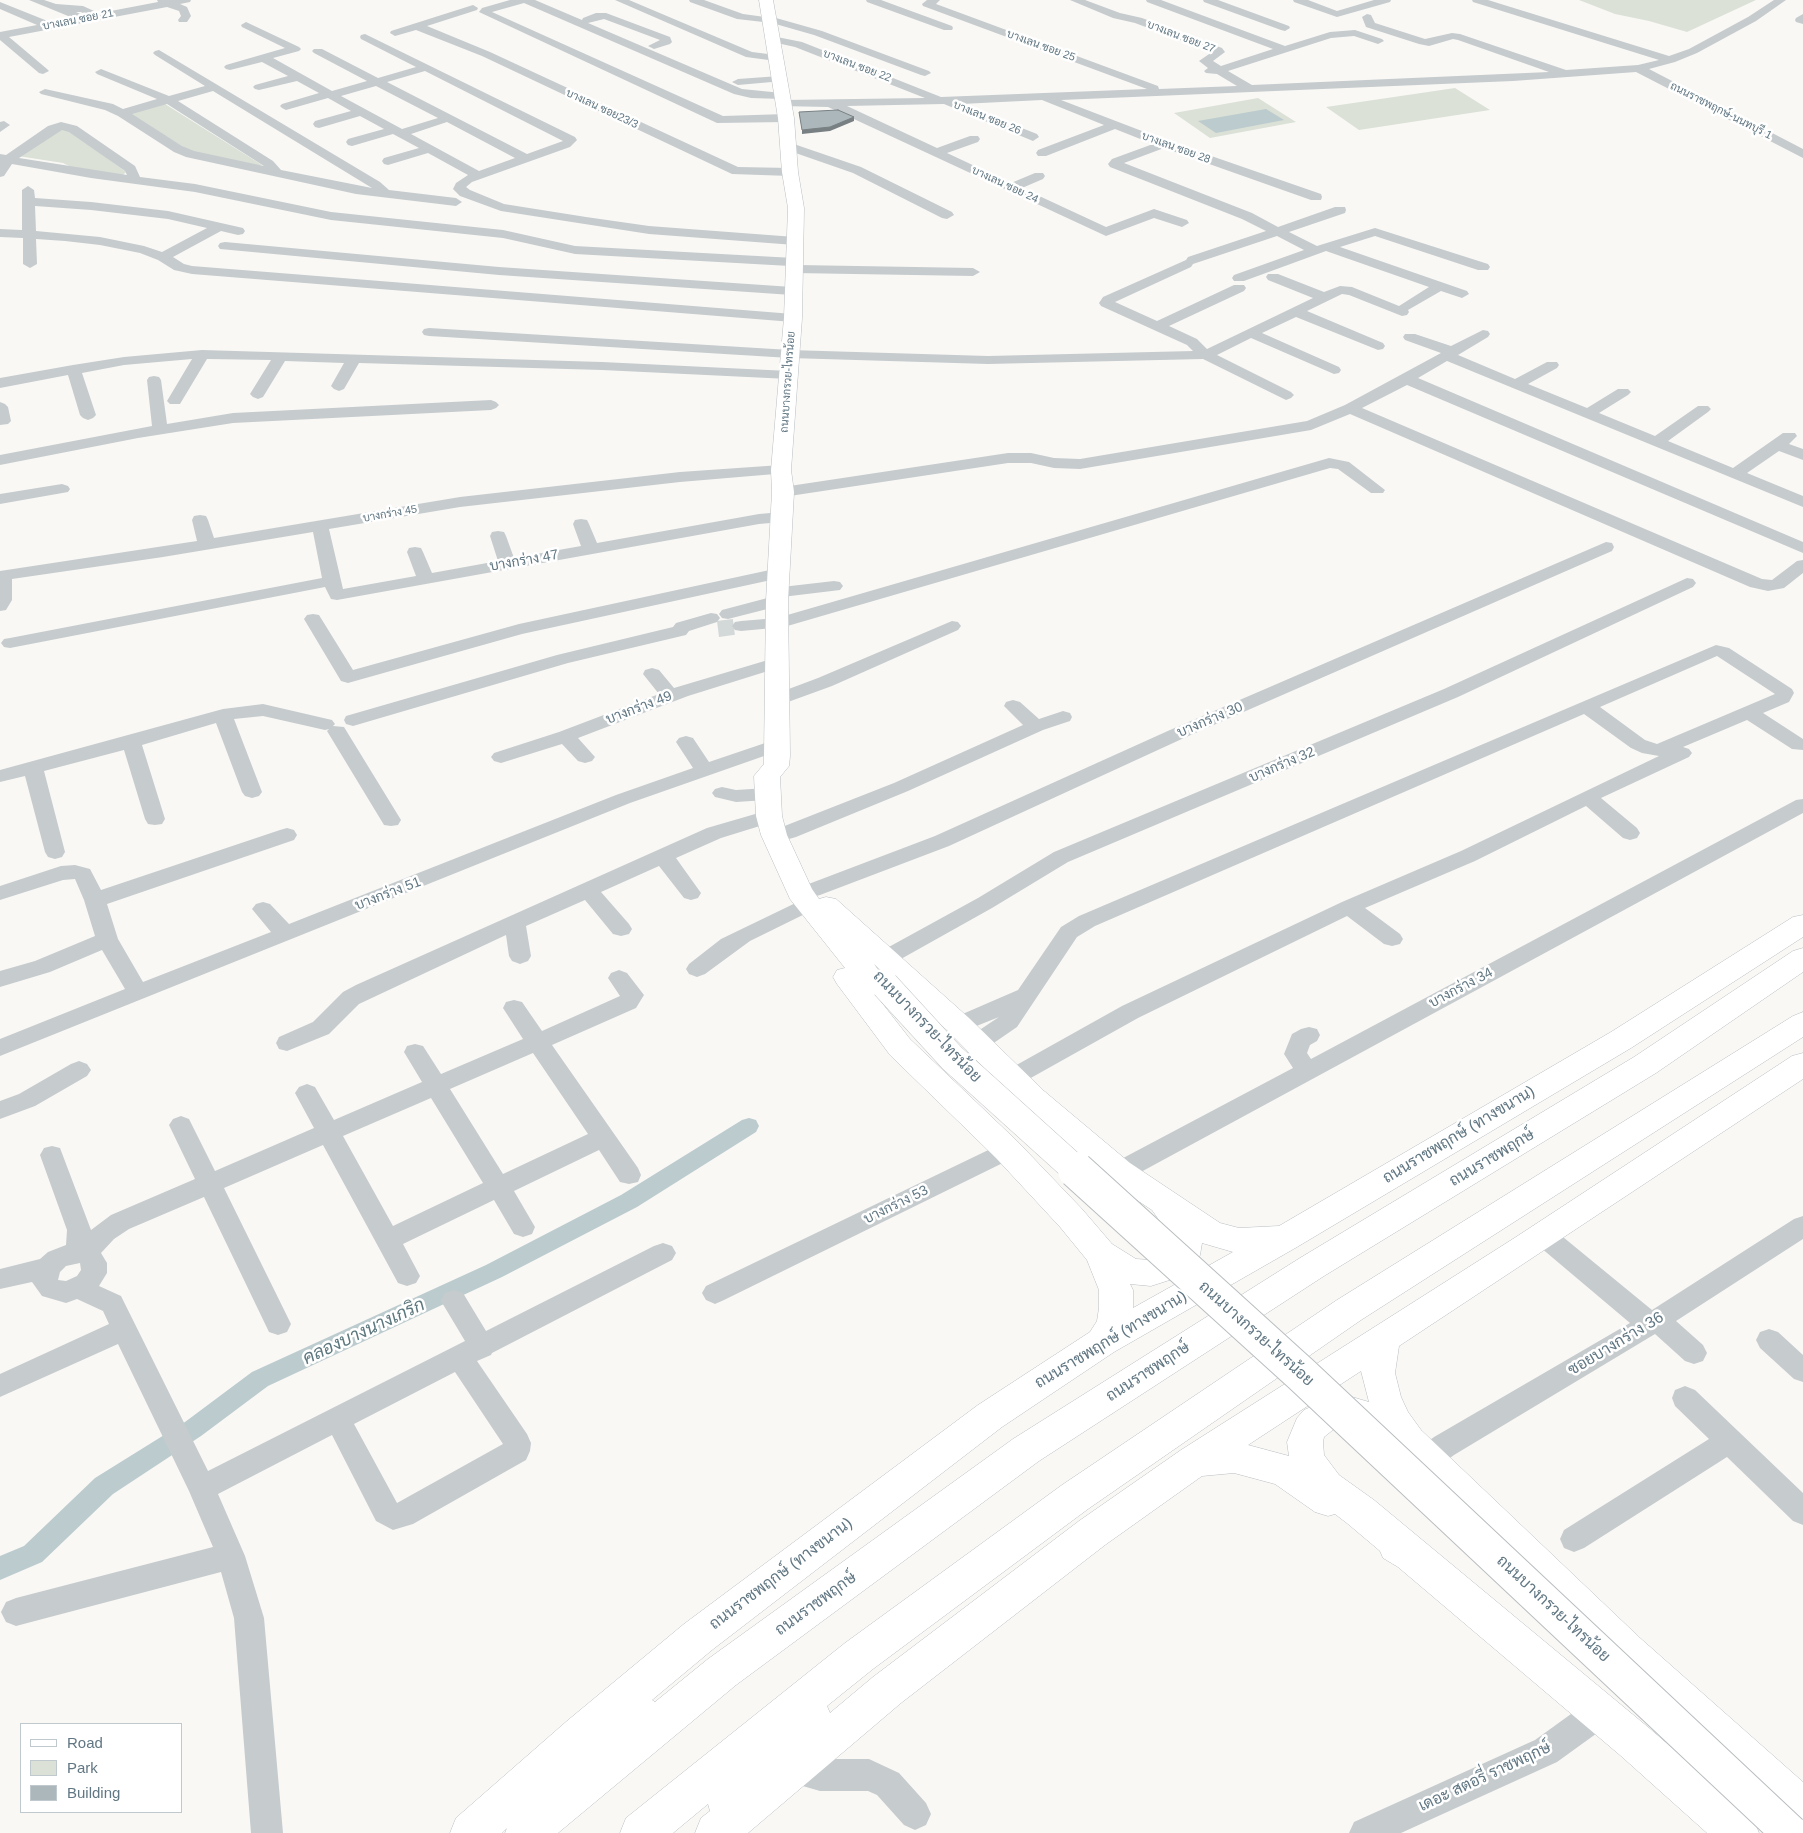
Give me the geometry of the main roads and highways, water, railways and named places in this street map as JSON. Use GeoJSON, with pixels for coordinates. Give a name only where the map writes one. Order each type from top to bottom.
{"type":"FeatureCollection","features":[{"type":"Feature","properties":{"kind":"main road","name":"ถนนบางกรวย-ไทรน้อย"},"geometry":{"type":"LineString","coordinates":[[766,0],[784,106],[790,172],[796,208],[792,291],[793,318],[782,470],[776,755],[767,776],[775,814],[774,835],[794,880],[815,904]]}},
{"type":"Feature","properties":{"kind":"main road","name":"ถนนบางกรวย-ไทรน้อย"},"geometry":{"type":"LineString","coordinates":[[775,814],[784,800],[784,775],[776,755]]}},
{"type":"Feature","properties":{"kind":"main road"},"geometry":{"type":"LineString","coordinates":[[815,904],[836,914],[882,977],[968,1034],[1033,1099],[1120,1172],[1155,1198],[1210,1233],[1239,1241],[1267,1241],[1286,1238]]}},
{"type":"Feature","properties":{"kind":"main road"},"geometry":{"type":"LineString","coordinates":[[815,904],[822,933],[842,970],[900,1047],[1007,1150],[1071,1218],[1100,1253],[1116,1290],[1116,1308],[1113,1324],[1102,1342]]}},
{"type":"Feature","properties":{"kind":"main road","name":"ถนนราชพฤกษ์ (ทางขนาน)"},"geometry":{"type":"LineString","coordinates":[[471,1833],[581,1735],[698,1637],[990,1416],[1102,1342],[1286,1238],[1621,1040],[1803,924]]}},
{"type":"Feature","properties":{"kind":"main road","name":"ถนนราชพฤกษ์"},"geometry":{"type":"LineString","coordinates":[[526,1833],[722,1672],[1026,1450],[1312,1267],[1645,1065],[1803,958]]}},
{"type":"Feature","properties":{"kind":"main road"},"geometry":{"type":"LineString","coordinates":[[1645,1065],[1728,972]]}},
{"type":"Feature","properties":{"kind":"main road","name":"ถนนบางกรวย-ไทรน้อย"},"geometry":{"type":"LineString","coordinates":[[882,977],[944,1062],[1522,1594],[1771,1833]]}},
{"type":"Feature","properties":{"kind":"main road","name":"ถนนบางกรวย-ไทรน้อย"},"geometry":{"type":"LineString","coordinates":[[882,977],[952,1058],[1302,1374],[1790,1833]]}},
{"type":"Feature","properties":{"kind":"main road"},"geometry":{"type":"LineString","coordinates":[[641,1833],[859,1656],[1075,1497],[1349,1310],[1803,1023]]}},
{"type":"Feature","properties":{"kind":"main road"},"geometry":{"type":"LineString","coordinates":[[716,1833],[886,1690],[1092,1533],[1194,1461],[1544,1235],[1803,1064]]}},
{"type":"Feature","properties":{"kind":"main road"},"geometry":{"type":"LineString","coordinates":[[1100,1253],[1121,1267],[1135,1272],[1151,1273],[1173,1266],[1184,1255],[1187,1239],[1182,1227],[1155,1198]]}},
{"type":"Feature","properties":{"kind":"main road"},"geometry":{"type":"LineString","coordinates":[[1384,1337],[1378,1373],[1384,1397],[1395,1422],[1419,1450],[1626,1651],[1750,1764],[1803,1809]]}},
{"type":"Feature","properties":{"kind":"main road"},"geometry":{"type":"LineString","coordinates":[[1419,1450],[1368,1417],[1352,1412],[1329,1414],[1316,1421],[1309,1429],[1305,1442],[1307,1458],[1326,1486],[1361,1512],[1410,1555],[1600,1712],[1738,1833]]}},
{"type":"Feature","properties":{"kind":"main road"},"geometry":{"type":"LineString","coordinates":[[1194,1461],[1234,1457],[1285,1472],[1410,1555]]}},
{"type":"Feature","properties":{"kind":"main road"},"geometry":{"type":"LineString","coordinates":[[704,1833],[859,1656]]}},
{"type":"Feature","properties":{"kind":"main road"},"geometry":{"type":"LineString","coordinates":[[517,1792],[722,1672]]}},
{"type":"Feature","properties":{"kind":"waterway","name":"คลองบางนางเกริก"},"geometry":{"type":"LineString","coordinates":[[0,1568],[33,1554],[104,1486],[193,1429],[260,1379],[494,1271],[629,1201],[749,1126]]}},
{"type":"Feature","properties":{"kind":"tunnel"},"geometry":{"type":"LineString","coordinates":[[718,629],[741,626]]}}]}
